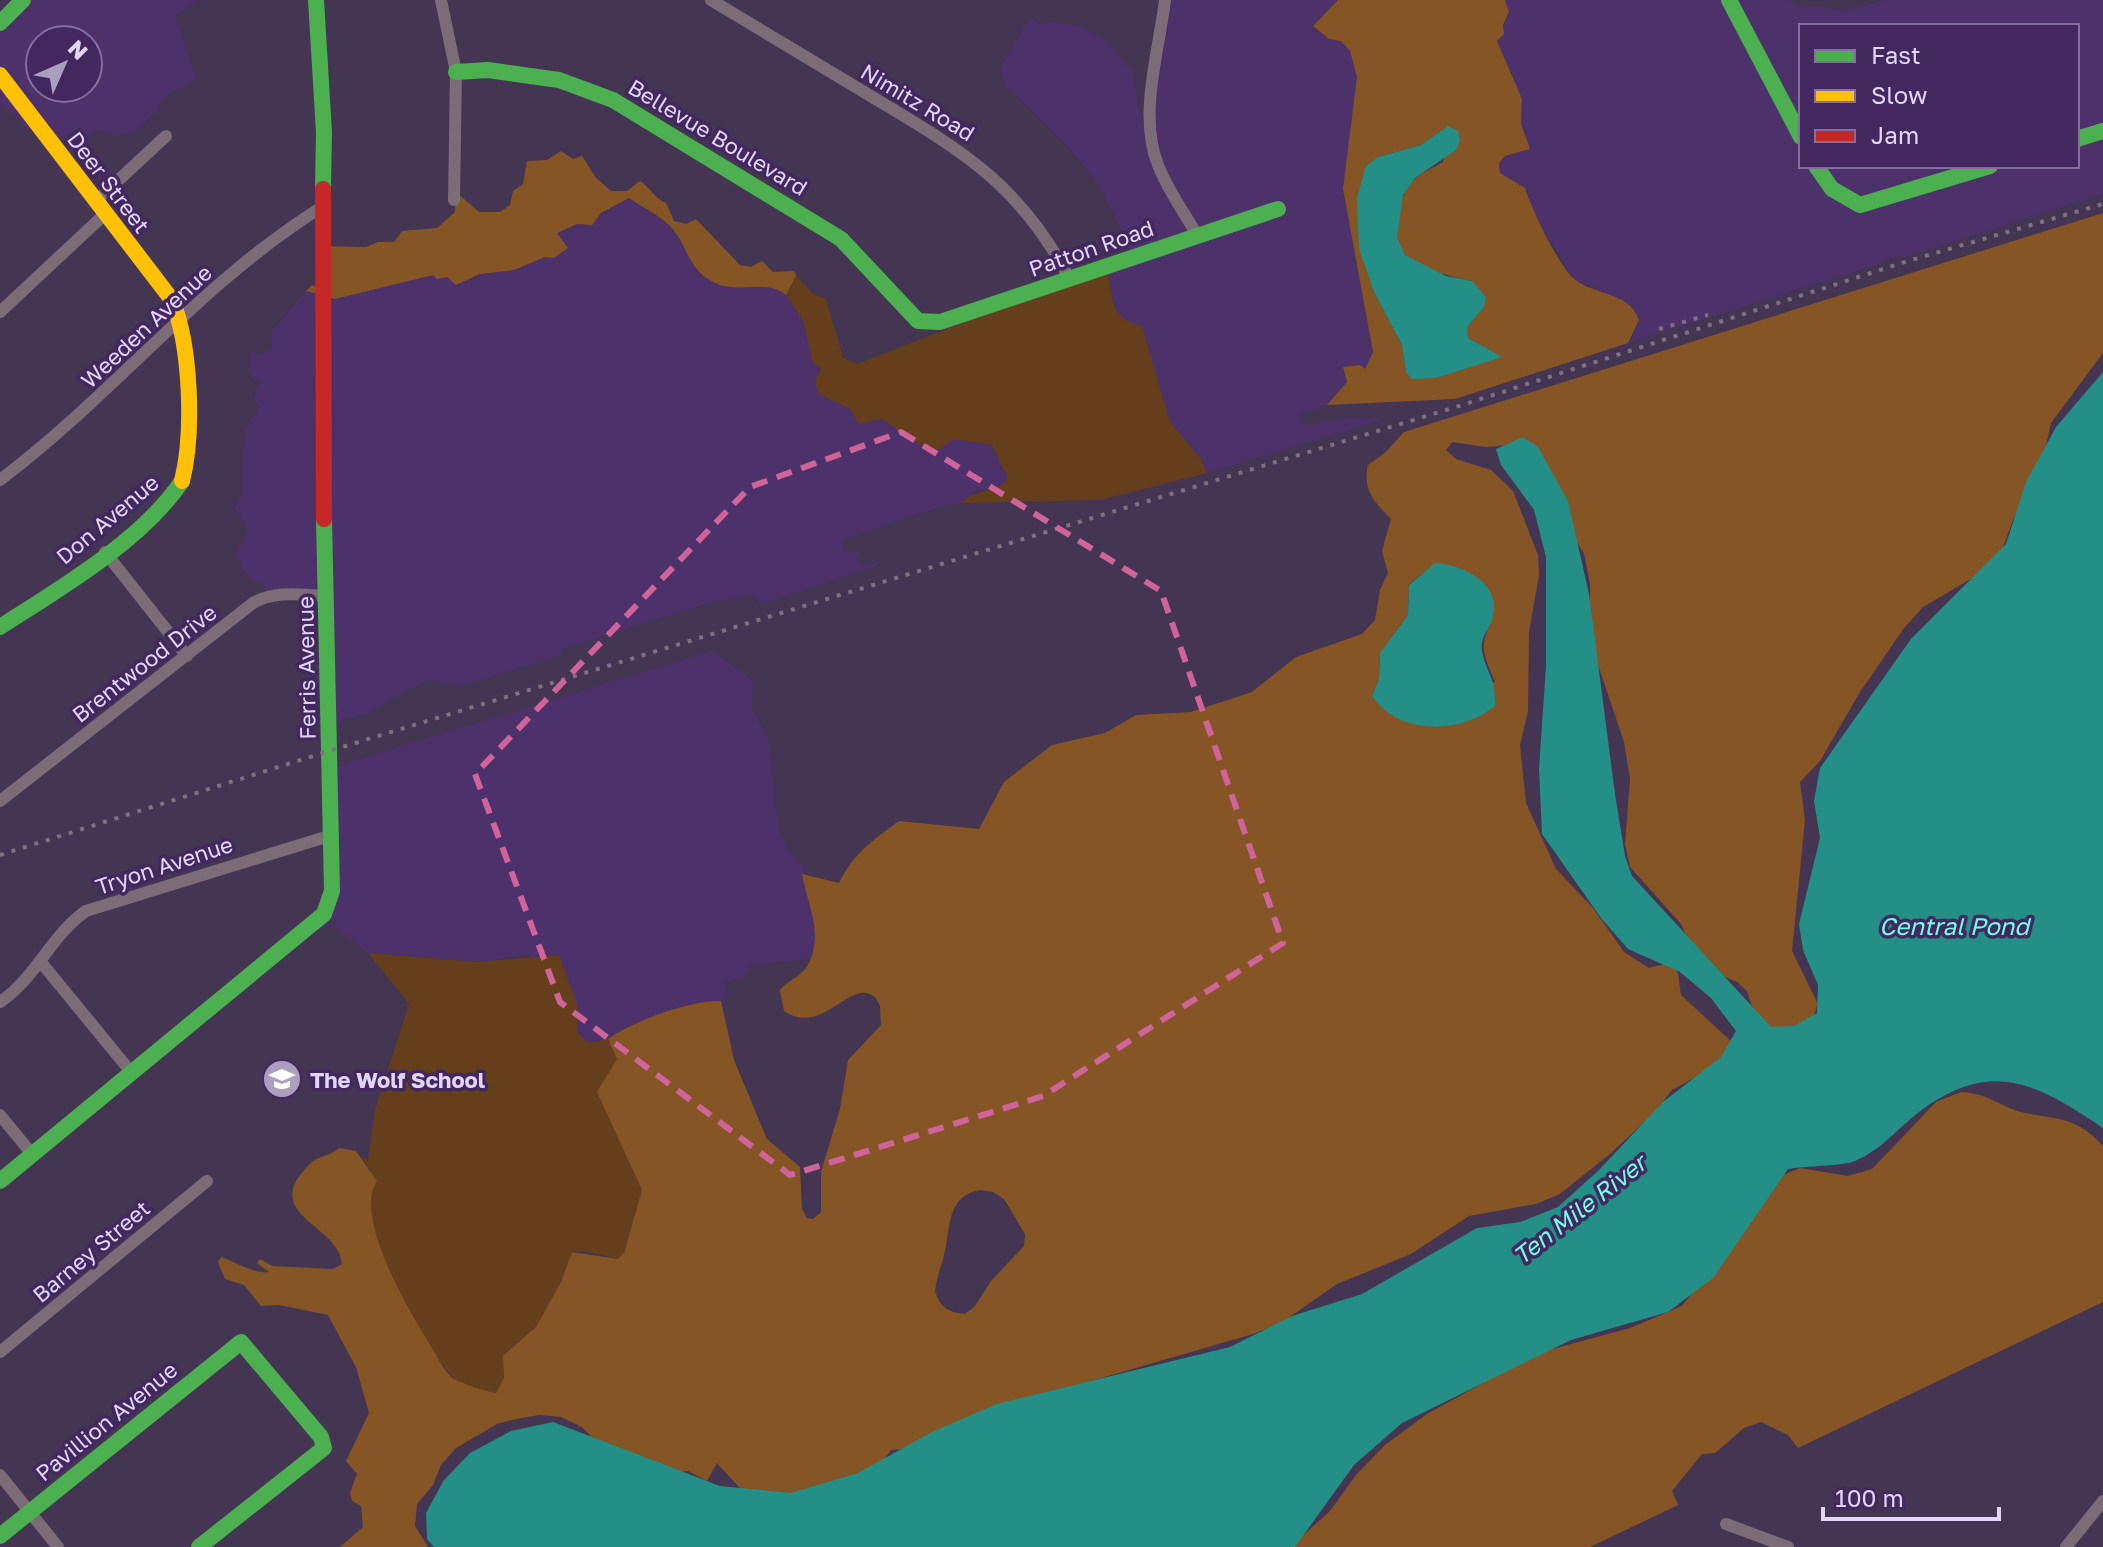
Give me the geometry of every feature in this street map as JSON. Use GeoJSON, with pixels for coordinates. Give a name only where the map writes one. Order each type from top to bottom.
{"type":"FeatureCollection","features":[{"type":"Feature","properties":{"kind":"street"},"geometry":{"type":"LineString","coordinates":[[0,23],[23,0]]}},
{"type":"Feature","properties":{"kind":"street","name":"Ferris Avenue"},"geometry":{"type":"LineString","coordinates":[[0,1181],[324,914],[332,891],[321,356],[323,106],[316,0]]}},
{"type":"Feature","properties":{"kind":"street"},"geometry":{"type":"LineString","coordinates":[[441,0],[456,72],[454,200]]}},
{"type":"Feature","properties":{"kind":"street","name":"Nimitz Road"},"geometry":{"type":"LineString","coordinates":[[711,0],[966,153],[1008,190],[1031,216],[1069,278]]}},
{"type":"Feature","properties":{"kind":"street"},"geometry":{"type":"LineString","coordinates":[[1165,0],[1150,115],[1153,149],[1158,167],[1197,235]]}},
{"type":"Feature","properties":{"kind":"street"},"geometry":{"type":"LineString","coordinates":[[1729,0],[1799,133]]}},
{"type":"Feature","properties":{"kind":"street","name":"Bellevue Boulevard"},"geometry":{"type":"LineString","coordinates":[[456,72],[488,70],[559,80],[613,100],[841,239],[865,261],[918,321]]}},
{"type":"Feature","properties":{"kind":"street","name":"Deer Street"},"geometry":{"type":"LineString","coordinates":[[0,75],[172,300],[179,316]]}},
{"type":"Feature","properties":{"kind":"street"},"geometry":{"type":"LineString","coordinates":[[2079,138],[2103,131]]}},
{"type":"Feature","properties":{"kind":"street"},"geometry":{"type":"LineString","coordinates":[[0,312],[166,136]]}},
{"type":"Feature","properties":{"kind":"street"},"geometry":{"type":"LineString","coordinates":[[1817,168],[1832,189],[1860,205],[1872,204],[1984,168]]}},
{"type":"Feature","properties":{"kind":"street","name":"Weeden Avenue"},"geometry":{"type":"LineString","coordinates":[[0,480],[67,426],[179,316],[322,207]]}},
{"type":"Feature","properties":{"kind":"street","name":"Patton Road"},"geometry":{"type":"LineString","coordinates":[[918,321],[940,322],[1278,209]]}},
{"type":"Feature","properties":{"kind":"street","name":"Don Avenue"},"geometry":{"type":"LineString","coordinates":[[0,627],[105,552],[175,492],[184,476],[185,395],[179,316]]}},
{"type":"Feature","properties":{"kind":"street"},"geometry":{"type":"LineString","coordinates":[[105,552],[187,656]]}},
{"type":"Feature","properties":{"kind":"street","name":"Brentwood Drive"},"geometry":{"type":"LineString","coordinates":[[0,801],[264,596],[326,596]]}},
{"type":"Feature","properties":{"kind":"street","name":"Tryon Avenue"},"geometry":{"type":"LineString","coordinates":[[0,1002],[21,985],[64,929],[86,911],[329,836]]}},
{"type":"Feature","properties":{"kind":"street"},"geometry":{"type":"LineString","coordinates":[[40,961],[131,1072]]}},
{"type":"Feature","properties":{"kind":"street"},"geometry":{"type":"LineString","coordinates":[[0,1115],[32,1154]]}},
{"type":"Feature","properties":{"kind":"street","name":"Barney Street"},"geometry":{"type":"LineString","coordinates":[[0,1352],[207,1181]]}},
{"type":"Feature","properties":{"kind":"street","name":"Pavillion Avenue"},"geometry":{"type":"LineString","coordinates":[[0,1536],[241,1342],[324,1448],[199,1547]]}},
{"type":"Feature","properties":{"kind":"street"},"geometry":{"type":"LineString","coordinates":[[0,1475],[58,1547]]}},
{"type":"Feature","properties":{"kind":"street"},"geometry":{"type":"LineString","coordinates":[[2066,1547],[2103,1501]]}},
{"type":"Feature","properties":{"kind":"street"},"geometry":{"type":"LineString","coordinates":[[1726,1524],[1788,1547]]}},
{"type":"Feature","properties":{"kind":"highlighted area"},"geometry":{"type":"Polygon","coordinates":[[[901,432],[1161,591],[1283,943],[1043,1096],[790,1175],[560,1002],[475,774],[750,487],[901,432]]]}},
{"type":"Feature","properties":{"kind":"shaded area"},"geometry":{"type":"Polygon","coordinates":[[[23,0],[199,0],[175,16],[196,79],[162,98],[158,110],[134,132],[117,135],[99,130],[86,137],[79,129],[47,144],[33,126],[26,130],[15,114],[0,106],[0,22],[23,0]]]}},
{"type":"Feature","properties":{"kind":"shaded area"},"geometry":{"type":"Polygon","coordinates":[[[1162,0],[1338,0],[1313,26],[1329,39],[1341,40],[1350,51],[1357,77],[1343,189],[1373,352],[1365,369],[1343,368],[1347,382],[1327,405],[1302,414],[1300,419],[1306,426],[1345,418],[1385,419],[1207,473],[1201,459],[1170,423],[1142,327],[1123,322],[1117,315],[1107,267],[1132,257],[1118,222],[1098,184],[1072,151],[1007,87],[999,71],[1024,26],[1034,17],[1038,24],[1054,22],[1078,26],[1103,38],[1133,73],[1139,112],[1150,112],[1162,0]]]}},
{"type":"Feature","properties":{"kind":"shaded area"},"geometry":{"type":"Polygon","coordinates":[[[1338,0],[1505,0],[1509,12],[1503,25],[1504,34],[1497,41],[1522,99],[1521,124],[1530,149],[1505,156],[1499,163],[1500,173],[1525,188],[1545,234],[1572,277],[1589,288],[1618,298],[1634,310],[1639,320],[1628,343],[1455,399],[1327,405],[1347,382],[1343,367],[1360,365],[1365,369],[1373,352],[1343,189],[1357,77],[1350,51],[1341,41],[1329,39],[1313,26],[1338,0]],[[1448,127],[1421,145],[1378,157],[1374,292],[1402,345],[1406,371],[1436,378],[1500,357],[1468,338],[1467,327],[1484,307],[1472,281],[1415,262],[1401,250],[1397,240],[1397,217],[1404,194],[1416,178],[1443,162],[1448,127]]]}},
{"type":"Feature","properties":{"kind":"shaded area"},"geometry":{"type":"Polygon","coordinates":[[[1505,0],[1787,0],[1802,7],[1819,6],[1842,11],[1887,0],[2103,0],[2103,194],[1915,254],[1886,258],[1879,264],[1628,343],[1636,331],[1598,288],[1574,280],[1532,211],[1525,188],[1500,173],[1499,163],[1505,156],[1530,149],[1521,124],[1522,99],[1497,41],[1504,34],[1503,25],[1509,12],[1505,0]]]}},
{"type":"Feature","properties":{"kind":"shaded area"},"geometry":{"type":"Polygon","coordinates":[[[561,151],[573,159],[582,156],[596,178],[611,191],[627,191],[640,181],[666,203],[674,221],[686,224],[696,219],[740,265],[751,267],[762,261],[773,272],[794,271],[796,275],[786,295],[770,288],[715,283],[698,271],[670,226],[629,198],[601,213],[592,225],[577,224],[557,233],[568,248],[554,258],[545,257],[514,270],[480,274],[456,285],[447,277],[437,279],[433,275],[335,299],[306,291],[312,285],[317,287],[319,246],[366,247],[378,242],[394,242],[402,231],[437,228],[455,212],[456,192],[479,212],[500,212],[510,205],[513,191],[523,184],[527,161],[547,160],[561,151]]]}},
{"type":"Feature","properties":{"kind":"shaded area"},"geometry":{"type":"Polygon","coordinates":[[[629,198],[671,227],[685,251],[768,288],[778,288],[786,295],[803,321],[813,363],[822,369],[819,393],[851,409],[859,424],[882,419],[933,452],[954,438],[992,445],[1009,478],[1001,487],[972,492],[961,503],[927,511],[845,539],[843,552],[859,551],[857,559],[862,565],[879,561],[878,565],[761,604],[752,595],[703,605],[562,649],[562,655],[461,686],[429,681],[403,692],[368,714],[345,719],[329,727],[323,599],[268,599],[262,583],[251,580],[234,554],[244,541],[247,530],[246,523],[234,509],[242,495],[246,426],[260,407],[254,399],[259,383],[251,378],[248,367],[250,351],[260,355],[272,349],[271,332],[306,291],[335,299],[433,275],[472,280],[480,274],[514,270],[545,257],[554,258],[557,233],[577,224],[585,226],[629,198]]]}},
{"type":"Feature","properties":{"kind":"shaded area"},"geometry":{"type":"Polygon","coordinates":[[[2103,213],[2103,353],[2051,423],[2039,479],[2014,517],[2000,556],[1981,573],[1923,607],[1904,628],[1860,692],[1820,761],[1800,782],[1805,820],[1792,951],[1817,1002],[1810,1020],[1781,1034],[1756,1019],[1747,991],[1737,982],[1699,966],[1681,924],[1630,867],[1625,844],[1630,779],[1624,742],[1590,641],[1590,584],[1584,553],[1510,445],[1486,447],[1452,442],[1446,450],[1456,459],[1491,470],[1513,491],[1538,555],[1539,575],[1529,632],[1528,711],[1520,745],[1526,803],[1556,869],[1593,908],[1624,952],[1649,968],[1672,962],[1678,974],[1681,995],[1735,1045],[1714,1067],[1672,1090],[1655,1112],[1611,1153],[1560,1194],[1536,1204],[1469,1216],[1411,1254],[1337,1284],[1281,1323],[1253,1334],[1091,1381],[914,1448],[891,1450],[864,1487],[749,1498],[717,1463],[707,1481],[688,1471],[665,1474],[599,1445],[582,1427],[561,1417],[539,1415],[497,1424],[456,1448],[441,1465],[433,1485],[417,1504],[415,1526],[428,1547],[340,1547],[363,1527],[361,1506],[352,1501],[350,1493],[357,1474],[346,1461],[369,1413],[356,1367],[328,1315],[279,1305],[261,1306],[244,1285],[225,1279],[218,1262],[221,1257],[263,1272],[269,1272],[257,1263],[260,1259],[272,1266],[333,1269],[342,1264],[338,1250],[296,1208],[292,1196],[296,1182],[320,1157],[339,1148],[356,1151],[377,1181],[372,1197],[372,1217],[378,1240],[398,1287],[421,1329],[448,1374],[475,1388],[496,1393],[504,1378],[503,1356],[536,1327],[561,1282],[572,1252],[618,1259],[624,1253],[642,1190],[597,1092],[617,1059],[608,1039],[662,1013],[694,1004],[721,1001],[734,1060],[767,1139],[800,1167],[802,1209],[807,1218],[813,1219],[821,1212],[821,1172],[840,1109],[848,1060],[881,1025],[880,1006],[876,998],[867,993],[857,994],[812,1017],[798,1017],[784,1011],[780,990],[806,969],[815,942],[802,874],[839,883],[857,856],[899,821],[979,829],[1004,782],[1052,745],[1105,733],[1136,715],[1191,712],[1252,692],[1296,657],[1362,634],[1375,620],[1380,590],[1388,573],[1382,551],[1391,519],[1368,489],[1368,465],[1386,452],[1404,432],[2103,213]],[[1436,563],[1409,584],[1408,615],[1380,653],[1379,679],[1372,696],[1495,682],[1484,649],[1493,616],[1436,563]],[[980,1190],[963,1197],[953,1211],[935,1291],[942,1305],[965,1314],[1024,1246],[1025,1234],[1004,1199],[993,1192],[980,1190]]]}},
{"type":"Feature","properties":{"kind":"shaded area"},"geometry":{"type":"Polygon","coordinates":[[[1107,267],[1117,312],[1142,326],[1170,422],[1201,459],[1207,473],[1100,500],[961,503],[1008,479],[992,445],[954,439],[933,453],[882,419],[859,424],[850,409],[819,394],[815,381],[821,369],[813,363],[803,321],[786,295],[796,275],[812,293],[826,299],[843,358],[857,364],[1107,267]]]}},
{"type":"Feature","properties":{"kind":"shaded area"},"geometry":{"type":"Polygon","coordinates":[[[712,651],[753,681],[752,710],[768,737],[778,827],[788,851],[802,866],[815,921],[815,950],[809,959],[748,965],[748,972],[742,977],[724,982],[727,994],[721,1001],[699,1003],[648,1019],[625,1027],[608,1039],[589,1043],[577,1032],[577,1004],[529,955],[477,962],[368,953],[335,927],[335,921],[312,935],[306,935],[326,894],[327,774],[349,762],[712,651]]]}},
{"type":"Feature","properties":{"kind":"shaded area"},"geometry":{"type":"Polygon","coordinates":[[[368,953],[477,962],[559,955],[577,1004],[577,1032],[589,1043],[608,1039],[617,1059],[598,1092],[642,1190],[624,1254],[619,1259],[584,1251],[572,1252],[561,1282],[536,1327],[503,1356],[504,1378],[496,1393],[464,1384],[445,1368],[406,1306],[376,1241],[371,1209],[375,1178],[361,1156],[368,1161],[375,1110],[409,1004],[368,953]]]}},
{"type":"Feature","properties":{"kind":"shaded area"},"geometry":{"type":"Polygon","coordinates":[[[1961,1092],[1979,1095],[2017,1111],[2067,1121],[2103,1146],[2103,1302],[1798,1448],[1788,1435],[1761,1422],[1744,1428],[1715,1453],[1702,1454],[1672,1491],[1678,1505],[1590,1547],[1290,1547],[1330,1511],[1356,1475],[1385,1445],[1427,1414],[1538,1353],[1630,1328],[1682,1306],[1781,1176],[1800,1168],[1848,1176],[1872,1169],[1936,1102],[1961,1092]]]}},
{"type":"Feature","properties":{"kind":"water"},"geometry":{"type":"Polygon","coordinates":[[[1448,126],[1458,131],[1460,140],[1456,150],[1415,178],[1403,195],[1397,238],[1405,255],[1446,276],[1472,281],[1486,297],[1484,307],[1467,327],[1468,338],[1502,357],[1436,378],[1412,379],[1406,372],[1402,345],[1374,292],[1359,248],[1357,198],[1366,166],[1378,157],[1421,145],[1448,126]]]}},
{"type":"Feature","properties":{"kind":"water","name":"Central Pond"},"geometry":{"type":"Polygon","coordinates":[[[2103,372],[2103,1128],[2034,1089],[1991,1081],[1969,1085],[1945,1095],[1919,1112],[1873,1151],[1855,1161],[1788,1169],[1713,1278],[1668,1312],[1571,1340],[1402,1423],[1354,1465],[1295,1547],[434,1547],[427,1539],[426,1513],[444,1480],[470,1453],[511,1431],[553,1422],[720,1486],[791,1493],[858,1473],[932,1432],[997,1404],[1230,1347],[1292,1316],[1362,1294],[1477,1228],[1520,1222],[1558,1207],[1599,1170],[1663,1102],[1721,1057],[1736,1031],[1711,998],[1680,972],[1628,949],[1601,918],[1542,834],[1539,769],[1546,666],[1546,557],[1534,510],[1501,465],[1496,449],[1523,437],[1538,447],[1568,501],[1589,594],[1615,794],[1625,856],[1632,876],[1771,1027],[1794,1026],[1817,1013],[1818,985],[1803,950],[1799,924],[1820,838],[1814,801],[1820,768],[1911,639],[2006,544],[2026,482],[2056,427],[2103,372]]]}},
{"type":"Feature","properties":{"kind":"water"},"geometry":{"type":"Polygon","coordinates":[[[1435,563],[1457,567],[1477,578],[1491,594],[1494,604],[1482,646],[1493,682],[1495,706],[1465,722],[1448,726],[1413,724],[1397,718],[1383,709],[1372,696],[1379,679],[1380,653],[1408,615],[1409,585],[1435,563]]]}},
{"type":"Feature","properties":{"kind":"railway"},"geometry":{"type":"LineString","coordinates":[[0,855],[329,751],[1456,407],[1908,261],[2103,204]]}},
{"type":"Feature","properties":{"kind":"railway"},"geometry":{"type":"LineString","coordinates":[[1659,329],[1708,315]]}},
{"type":"Feature","properties":{"kind":"traffic: fast"},"geometry":{"type":"LineString","coordinates":[[0,23],[23,0]]}},
{"type":"Feature","properties":{"kind":"traffic: fast"},"geometry":{"type":"LineString","coordinates":[[316,0],[324,132],[323,189]]}},
{"type":"Feature","properties":{"kind":"traffic: fast"},"geometry":{"type":"LineString","coordinates":[[1729,0],[1799,133]]}},
{"type":"Feature","properties":{"kind":"traffic: fast"},"geometry":{"type":"LineString","coordinates":[[456,72],[488,70],[559,80],[613,100],[841,239],[918,321],[940,322],[1278,209]]}},
{"type":"Feature","properties":{"kind":"traffic: fast"},"geometry":{"type":"LineString","coordinates":[[2079,138],[2103,131]]}},
{"type":"Feature","properties":{"kind":"traffic: fast"},"geometry":{"type":"LineString","coordinates":[[1817,168],[1832,189],[1860,205],[1983,168]]}},
{"type":"Feature","properties":{"kind":"traffic: fast"},"geometry":{"type":"LineString","coordinates":[[0,627],[123,543],[165,503],[182,481]]}},
{"type":"Feature","properties":{"kind":"traffic: fast"},"geometry":{"type":"LineString","coordinates":[[0,1181],[324,914],[332,891],[324,519]]}},
{"type":"Feature","properties":{"kind":"traffic: fast"},"geometry":{"type":"LineString","coordinates":[[0,1536],[241,1342],[321,1437],[324,1448],[199,1547]]}},
{"type":"Feature","properties":{"kind":"traffic: slow"},"geometry":{"type":"LineString","coordinates":[[0,75],[172,300],[183,341],[189,390],[188,439],[182,481]]}},
{"type":"Feature","properties":{"kind":"traffic: jam"},"geometry":{"type":"LineString","coordinates":[[323,189],[324,519]]}},
{"type":"Feature","properties":{"kind":"place","name":"The Wolf School"},"geometry":{"type":"Point","coordinates":[282,1079]}},
{"type":"Feature","properties":{"kind":"water label","name":"Ten Mile River"},"geometry":{"type":"Point","coordinates":[1579,1209]}}]}
